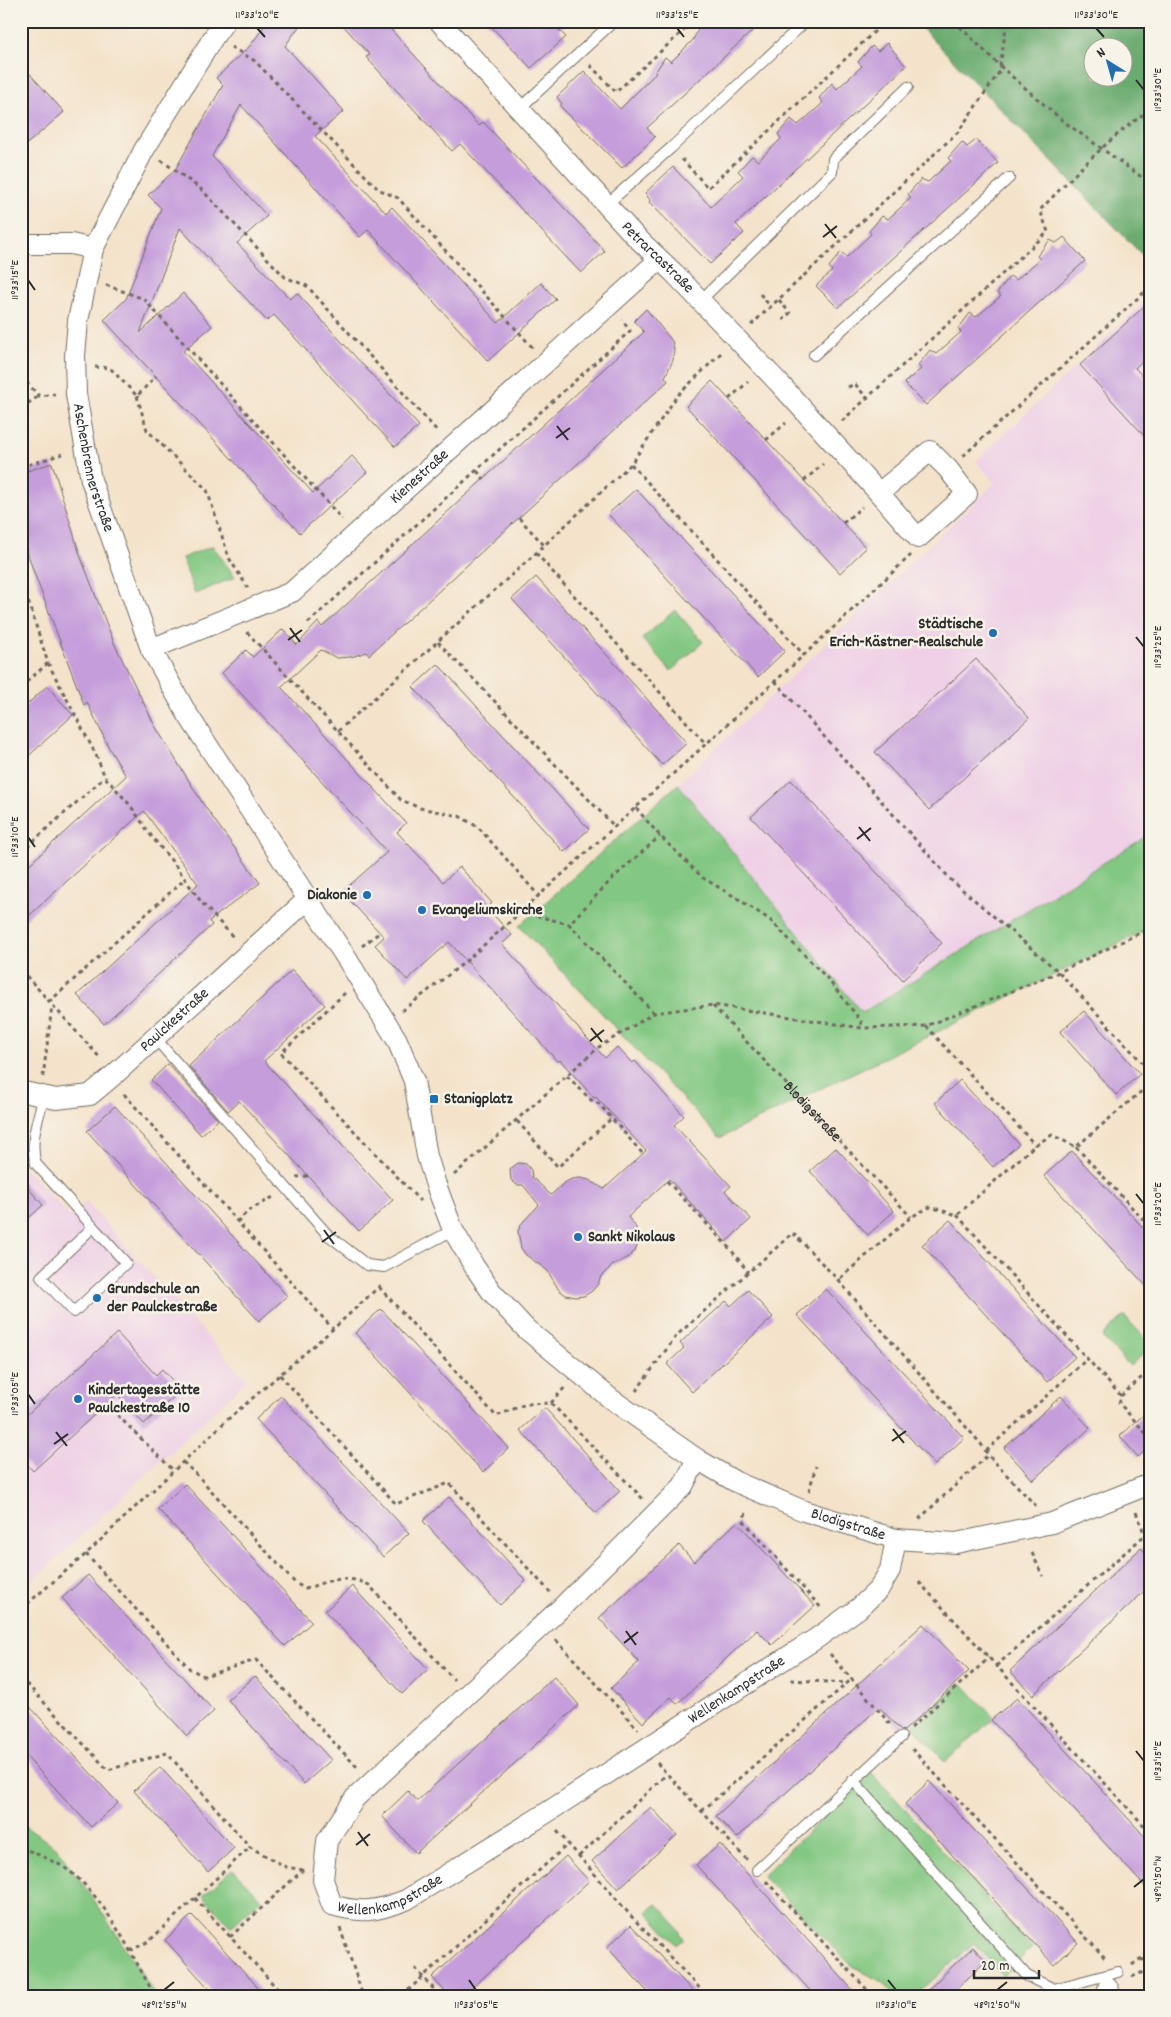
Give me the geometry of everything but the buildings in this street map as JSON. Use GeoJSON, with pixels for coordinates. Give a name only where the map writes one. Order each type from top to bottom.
{"type":"FeatureCollection","features":[{"type":"Feature","properties":{"kind":"street","name":"Aschenbrennerstraße"},"geometry":{"type":"LineString","coordinates":[[225,21],[144,150],[93,249],[78,321],[75,356],[76,394],[91,480],[151,649],[186,712],[308,899]]}},
{"type":"Feature","properties":{"kind":"street","name":"Petrarcastraße"},"geometry":{"type":"LineString","coordinates":[[439,21],[606,205],[700,301],[827,436],[918,538]]}},
{"type":"Feature","properties":{"kind":"street"},"geometry":{"type":"LineString","coordinates":[[21,244],[71,244],[93,249]]}},
{"type":"Feature","properties":{"kind":"street","name":"Kienestraße"},"geometry":{"type":"LineString","coordinates":[[151,649],[292,592],[659,260]]}},
{"type":"Feature","properties":{"kind":"street"},"geometry":{"type":"LineString","coordinates":[[879,493],[930,451],[948,468],[967,494],[918,538]]}},
{"type":"Feature","properties":{"kind":"street"},"geometry":{"type":"LineString","coordinates":[[308,899],[388,1022],[406,1058],[414,1081],[428,1156],[436,1185],[453,1230]]}},
{"type":"Feature","properties":{"kind":"street","name":"Paulckestraße"},"geometry":{"type":"LineString","coordinates":[[36,1095],[56,1099],[90,1094],[113,1076],[308,899]]}},
{"type":"Feature","properties":{"kind":"street","name":"Blodigstraße"},"geometry":{"type":"LineString","coordinates":[[453,1230],[474,1266],[502,1304],[526,1329],[578,1373],[697,1459],[736,1482],[804,1511],[896,1539],[956,1543],[1052,1523],[1150,1484]]}},
{"type":"Feature","properties":{"kind":"street","name":"Wellenkampstraße"},"geometry":{"type":"LineString","coordinates":[[697,1459],[683,1486],[563,1606],[355,1798],[327,1841],[323,1880],[332,1905],[352,1911],[368,1911],[386,1908],[406,1900],[544,1815],[817,1638],[859,1608],[879,1589],[890,1570],[896,1539]]}},
{"type":"Feature","properties":{"kind":"lane"},"geometry":{"type":"LineString","coordinates":[[519,109],[614,21]]}},
{"type":"Feature","properties":{"kind":"lane"},"geometry":{"type":"LineString","coordinates":[[606,205],[671,148],[806,21]]}},
{"type":"Feature","properties":{"kind":"lane"},"geometry":{"type":"LineString","coordinates":[[700,301],[832,172],[834,159],[908,87]]}},
{"type":"Feature","properties":{"kind":"lane"},"geometry":{"type":"LineString","coordinates":[[814,355],[1009,178]]}},
{"type":"Feature","properties":{"kind":"lane"},"geometry":{"type":"LineString","coordinates":[[155,1038],[327,1234],[367,1266],[384,1267],[453,1230]]}},
{"type":"Feature","properties":{"kind":"lane"},"geometry":{"type":"LineString","coordinates":[[36,1095],[33,1153],[36,1164],[126,1263],[74,1312],[41,1277],[93,1227]]}},
{"type":"Feature","properties":{"kind":"lane"},"geometry":{"type":"LineString","coordinates":[[757,1870],[901,1737]]}},
{"type":"Feature","properties":{"kind":"lane"},"geometry":{"type":"LineString","coordinates":[[853,1780],[1026,1976],[1054,1990],[1112,1985]]}},
{"type":"Feature","properties":{"kind":"path"},"geometry":{"type":"LineString","coordinates":[[21,27],[25,21]]}},
{"type":"Feature","properties":{"kind":"path"},"geometry":{"type":"LineString","coordinates":[[580,53],[616,92],[694,21]]}},
{"type":"Feature","properties":{"kind":"path"},"geometry":{"type":"LineString","coordinates":[[671,148],[708,188],[874,32],[882,21]]}},
{"type":"Feature","properties":{"kind":"path"},"geometry":{"type":"LineString","coordinates":[[954,21],[1001,67],[1063,121],[1150,182]]}},
{"type":"Feature","properties":{"kind":"path"},"geometry":{"type":"LineString","coordinates":[[338,731],[536,553],[631,464],[677,396],[958,132],[1001,67],[1007,21]]}},
{"type":"Feature","properties":{"kind":"path"},"geometry":{"type":"LineString","coordinates":[[225,44],[255,61],[378,189],[398,198],[533,348]]}},
{"type":"Feature","properties":{"kind":"path"},"geometry":{"type":"LineString","coordinates":[[827,436],[1048,232],[1040,210],[1101,148],[1127,125],[1150,110]]}},
{"type":"Feature","properties":{"kind":"path"},"geometry":{"type":"LineString","coordinates":[[158,157],[202,190],[285,277],[307,286],[440,434]]}},
{"type":"Feature","properties":{"kind":"path"},"geometry":{"type":"LineString","coordinates":[[102,284],[144,299],[344,522]]}},
{"type":"Feature","properties":{"kind":"path"},"geometry":{"type":"LineString","coordinates":[[948,468],[1150,287]]}},
{"type":"Feature","properties":{"kind":"path"},"geometry":{"type":"LineString","coordinates":[[760,294],[771,307]]}},
{"type":"Feature","properties":{"kind":"path"},"geometry":{"type":"LineString","coordinates":[[778,300],[790,313],[784,320]]}},
{"type":"Feature","properties":{"kind":"path"},"geometry":{"type":"LineString","coordinates":[[308,623],[630,331],[610,305]]}},
{"type":"Feature","properties":{"kind":"path"},"geometry":{"type":"LineString","coordinates":[[90,366],[110,368],[137,396],[147,430],[207,490],[229,558],[248,589]]}},
{"type":"Feature","properties":{"kind":"path"},"geometry":{"type":"LineString","coordinates":[[21,376],[39,396]]}},
{"type":"Feature","properties":{"kind":"path"},"geometry":{"type":"LineString","coordinates":[[137,396],[156,376]]}},
{"type":"Feature","properties":{"kind":"path"},"geometry":{"type":"LineString","coordinates":[[729,399],[748,382]]}},
{"type":"Feature","properties":{"kind":"path"},"geometry":{"type":"LineString","coordinates":[[848,387],[855,384],[868,398]]}},
{"type":"Feature","properties":{"kind":"path"},"geometry":{"type":"LineString","coordinates":[[21,408],[39,396],[55,394]]}},
{"type":"Feature","properties":{"kind":"path"},"geometry":{"type":"LineString","coordinates":[[766,440],[786,423]]}},
{"type":"Feature","properties":{"kind":"path"},"geometry":{"type":"LineString","coordinates":[[21,467],[86,448]]}},
{"type":"Feature","properties":{"kind":"path"},"geometry":{"type":"LineString","coordinates":[[631,464],[804,655]]}},
{"type":"Feature","properties":{"kind":"path"},"geometry":{"type":"LineString","coordinates":[[804,481],[823,464]]}},
{"type":"Feature","properties":{"kind":"path"},"geometry":{"type":"LineString","coordinates":[[476,471],[484,479]]}},
{"type":"Feature","properties":{"kind":"path"},"geometry":{"type":"LineString","coordinates":[[843,523],[862,507]]}},
{"type":"Feature","properties":{"kind":"path"},"geometry":{"type":"LineString","coordinates":[[519,518],[544,545]]}},
{"type":"Feature","properties":{"kind":"path"},"geometry":{"type":"LineString","coordinates":[[388,1022],[465,962],[804,655],[911,556],[918,538]]}},
{"type":"Feature","properties":{"kind":"path"},"geometry":{"type":"LineString","coordinates":[[536,553],[706,744]]}},
{"type":"Feature","properties":{"kind":"path"},"geometry":{"type":"LineString","coordinates":[[21,579],[48,663],[105,777],[130,805],[202,903],[248,953]]}},
{"type":"Feature","properties":{"kind":"path"},"geometry":{"type":"LineString","coordinates":[[232,617],[402,800],[420,808],[459,816],[478,827],[539,896]]}},
{"type":"Feature","properties":{"kind":"path"},"geometry":{"type":"LineString","coordinates":[[438,642],[615,826]]}},
{"type":"Feature","properties":{"kind":"path"},"geometry":{"type":"LineString","coordinates":[[21,687],[48,663]]}},
{"type":"Feature","properties":{"kind":"path"},"geometry":{"type":"LineString","coordinates":[[775,681],[951,880],[1059,972],[1150,1071]]}},
{"type":"Feature","properties":{"kind":"path"},"geometry":{"type":"LineString","coordinates":[[21,852],[105,777]]}},
{"type":"Feature","properties":{"kind":"path"},"geometry":{"type":"LineString","coordinates":[[636,808],[660,836],[703,878],[770,920],[826,978],[861,1021],[862,1028]]}},
{"type":"Feature","properties":{"kind":"path"},"geometry":{"type":"LineString","coordinates":[[569,924],[613,878],[660,836]]}},
{"type":"Feature","properties":{"kind":"path"},"geometry":{"type":"LineString","coordinates":[[49,1002],[185,880]]}},
{"type":"Feature","properties":{"kind":"path"},"geometry":{"type":"LineString","coordinates":[[521,912],[569,924],[654,1013]]}},
{"type":"Feature","properties":{"kind":"path"},"geometry":{"type":"LineString","coordinates":[[436,1185],[459,1173],[599,1047],[654,1013],[713,1005],[862,1028],[926,1026],[1059,972],[1150,928]]}},
{"type":"Feature","properties":{"kind":"path"},"geometry":{"type":"LineString","coordinates":[[358,950],[380,933]]}},
{"type":"Feature","properties":{"kind":"path"},"geometry":{"type":"LineString","coordinates":[[21,970],[333,1329]]}},
{"type":"Feature","properties":{"kind":"path"},"geometry":{"type":"LineString","coordinates":[[360,979],[281,1053],[418,1201],[443,1204]]}},
{"type":"Feature","properties":{"kind":"path"},"geometry":{"type":"LineString","coordinates":[[36,1095],[52,1005]]}},
{"type":"Feature","properties":{"kind":"path","name":"Blodigstraße"},"geometry":{"type":"LineString","coordinates":[[713,1005],[911,1217]]}},
{"type":"Feature","properties":{"kind":"path"},"geometry":{"type":"LineString","coordinates":[[926,1026],[1035,1145]]}},
{"type":"Feature","properties":{"kind":"path"},"geometry":{"type":"LineString","coordinates":[[567,1076],[591,1100],[599,1104],[643,1154]]}},
{"type":"Feature","properties":{"kind":"path"},"geometry":{"type":"LineString","coordinates":[[1076,1147],[1150,1084]]}},
{"type":"Feature","properties":{"kind":"path"},"geometry":{"type":"LineString","coordinates":[[517,1120],[558,1167],[612,1118]]}},
{"type":"Feature","properties":{"kind":"path"},"geometry":{"type":"LineString","coordinates":[[957,1215],[1035,1145],[1052,1135],[1076,1147],[1150,1227]]}},
{"type":"Feature","properties":{"kind":"path"},"geometry":{"type":"LineString","coordinates":[[667,1181],[732,1251],[748,1272]]}},
{"type":"Feature","properties":{"kind":"path"},"geometry":{"type":"LineString","coordinates":[[840,1280],[911,1217],[930,1206],[957,1215],[1121,1396]]}},
{"type":"Feature","properties":{"kind":"path"},"geometry":{"type":"LineString","coordinates":[[624,1408],[677,1335],[793,1233],[840,1280],[988,1455],[1052,1523]]}},
{"type":"Feature","properties":{"kind":"path"},"geometry":{"type":"LineString","coordinates":[[21,1609],[86,1554],[227,1420],[333,1329],[386,1280]]}},
{"type":"Feature","properties":{"kind":"path"},"geometry":{"type":"LineString","coordinates":[[379,1287],[496,1416],[526,1404],[552,1403],[656,1513]]}},
{"type":"Feature","properties":{"kind":"path"},"geometry":{"type":"LineString","coordinates":[[986,1451],[1088,1358]]}},
{"type":"Feature","properties":{"kind":"path"},"geometry":{"type":"LineString","coordinates":[[1150,1370],[1121,1396],[1119,1403],[1150,1438]]}},
{"type":"Feature","properties":{"kind":"path"},"geometry":{"type":"LineString","coordinates":[[280,1375],[396,1504],[450,1483],[563,1606]]}},
{"type":"Feature","properties":{"kind":"path"},"geometry":{"type":"LineString","coordinates":[[106,1404],[174,1471]]}},
{"type":"Feature","properties":{"kind":"path"},"geometry":{"type":"LineString","coordinates":[[896,1539],[988,1455]]}},
{"type":"Feature","properties":{"kind":"path"},"geometry":{"type":"LineString","coordinates":[[183,1462],[199,1476],[295,1583],[306,1589],[327,1580],[357,1579],[370,1585],[467,1695]]}},
{"type":"Feature","properties":{"kind":"path"},"geometry":{"type":"LineString","coordinates":[[746,1513],[743,1520],[836,1624]]}},
{"type":"Feature","properties":{"kind":"path"},"geometry":{"type":"LineString","coordinates":[[996,1666],[1145,1535],[1150,1539]]}},
{"type":"Feature","properties":{"kind":"path"},"geometry":{"type":"LineString","coordinates":[[1032,1553],[1043,1576]]}},
{"type":"Feature","properties":{"kind":"path"},"geometry":{"type":"LineString","coordinates":[[86,1554],[190,1669],[204,1676],[256,1660],[372,1783]]}},
{"type":"Feature","properties":{"kind":"path"},"geometry":{"type":"LineString","coordinates":[[919,1582],[1150,1832]]}},
{"type":"Feature","properties":{"kind":"path"},"geometry":{"type":"LineString","coordinates":[[542,1625],[652,1745]]}},
{"type":"Feature","properties":{"kind":"path"},"geometry":{"type":"LineString","coordinates":[[817,1638],[853,1678],[1112,1985],[1150,1952]]}},
{"type":"Feature","properties":{"kind":"path"},"geometry":{"type":"LineString","coordinates":[[901,1737],[989,1658]]}},
{"type":"Feature","properties":{"kind":"path"},"geometry":{"type":"LineString","coordinates":[[21,1678],[108,1770],[167,1753],[250,1847],[286,1867],[303,1870],[324,1868]]}},
{"type":"Feature","properties":{"kind":"path"},"geometry":{"type":"LineString","coordinates":[[702,1811],[853,1678]]}},
{"type":"Feature","properties":{"kind":"path"},"geometry":{"type":"LineString","coordinates":[[790,1680],[847,1683]]}},
{"type":"Feature","properties":{"kind":"path"},"geometry":{"type":"LineString","coordinates":[[579,1856],[667,1774]]}},
{"type":"Feature","properties":{"kind":"path"},"geometry":{"type":"LineString","coordinates":[[544,1815],[632,1917],[707,1996]]}},
{"type":"Feature","properties":{"kind":"path"},"geometry":{"type":"LineString","coordinates":[[402,1996],[568,1844]]}},
{"type":"Feature","properties":{"kind":"path"},"geometry":{"type":"LineString","coordinates":[[21,1847],[73,1873],[91,1893],[114,1924],[155,1996]]}},
{"type":"Feature","properties":{"kind":"path"},"geometry":{"type":"LineString","coordinates":[[130,1951],[149,1940],[250,1847]]}},
{"type":"Feature","properties":{"kind":"path"},"geometry":{"type":"LineString","coordinates":[[230,1936],[303,1870]]}},
{"type":"Feature","properties":{"kind":"path"},"geometry":{"type":"LineString","coordinates":[[195,1898],[284,1996]]}},
{"type":"Feature","properties":{"kind":"path"},"geometry":{"type":"LineString","coordinates":[[332,1905],[363,1996]]}},
{"type":"Feature","properties":{"kind":"path"},"geometry":{"type":"LineString","coordinates":[[1140,1960],[1150,1959]]}},
{"type":"Feature","properties":{"kind":"path"},"geometry":{"type":"LineString","coordinates":[[415,1968],[440,1996]]}},
{"type":"Feature","properties":{"kind":"shaded area","name":"Städtische Erich-Kästner-Realschule"},"geometry":{"type":"Polygon","coordinates":[[[1150,296],[1150,834],[862,1013],[678,784],[995,483],[976,461],[1150,296]]]}},
{"type":"Feature","properties":{"kind":"shaded area","name":"Grundschule an der Paulckestraße"},"geometry":{"type":"Polygon","coordinates":[[[21,1163],[69,1216],[86,1202],[247,1380],[21,1592],[21,1163]]]}},
{"type":"Feature","properties":{"kind":"green space"},"geometry":{"type":"Polygon","coordinates":[[[915,21],[1150,21],[1150,263],[915,21]]]}},
{"type":"Feature","properties":{"kind":"green space"},"geometry":{"type":"Polygon","coordinates":[[[213,546],[235,577],[195,594],[182,558],[213,546]]]}},
{"type":"Feature","properties":{"kind":"green space"},"geometry":{"type":"Polygon","coordinates":[[[675,610],[703,642],[671,671],[642,639],[675,610]]]}},
{"type":"Feature","properties":{"kind":"green space"},"geometry":{"type":"Polygon","coordinates":[[[678,784],[862,1013],[1150,834],[1150,928],[720,1138],[519,926],[678,784]]]}},
{"type":"Feature","properties":{"kind":"green space"},"geometry":{"type":"Polygon","coordinates":[[[1124,1316],[1150,1343],[1150,1347],[1130,1366],[1102,1337],[1124,1316]]]}},
{"type":"Feature","properties":{"kind":"green space"},"geometry":{"type":"Polygon","coordinates":[[[961,1682],[994,1718],[945,1762],[913,1726],[961,1682]]]}},
{"type":"Feature","properties":{"kind":"green space"},"geometry":{"type":"Polygon","coordinates":[[[871,1772],[1032,1948],[1003,1976],[974,1943],[915,1996],[894,1996],[882,1982],[852,1966],[762,1876],[871,1772]]]}},
{"type":"Feature","properties":{"kind":"green space"},"geometry":{"type":"Polygon","coordinates":[[[21,1824],[56,1847],[94,1900],[156,1996],[21,1996],[21,1824]]]}},
{"type":"Feature","properties":{"kind":"green space"},"geometry":{"type":"Polygon","coordinates":[[[233,1869],[261,1899],[231,1927],[203,1896],[233,1869]]]}},
{"type":"Feature","properties":{"kind":"green space"},"geometry":{"type":"Polygon","coordinates":[[[657,1904],[672,1920],[684,1939],[677,1945],[647,1912],[657,1904]]]}},
{"type":"Feature","properties":{"kind":"place","name":"Städtische Erich-Kästner-Realschule"},"geometry":{"type":"Point","coordinates":[993,633]}},
{"type":"Feature","properties":{"kind":"place","name":"Diakonie"},"geometry":{"type":"Point","coordinates":[367,895]}},
{"type":"Feature","properties":{"kind":"place","name":"Evangeliumskirche"},"geometry":{"type":"Point","coordinates":[422,910]}},
{"type":"Feature","properties":{"kind":"place","name":"Stanigplatz"},"geometry":{"type":"Point","coordinates":[434,1099]}},
{"type":"Feature","properties":{"kind":"place","name":"Sankt Nikolaus"},"geometry":{"type":"Point","coordinates":[578,1237]}},
{"type":"Feature","properties":{"kind":"place","name":"Grundschule an der Paulckestraße"},"geometry":{"type":"Point","coordinates":[97,1298]}},
{"type":"Feature","properties":{"kind":"place","name":"Kindertagesstätte Paulckestraße 10"},"geometry":{"type":"Point","coordinates":[78,1399]}}]}
